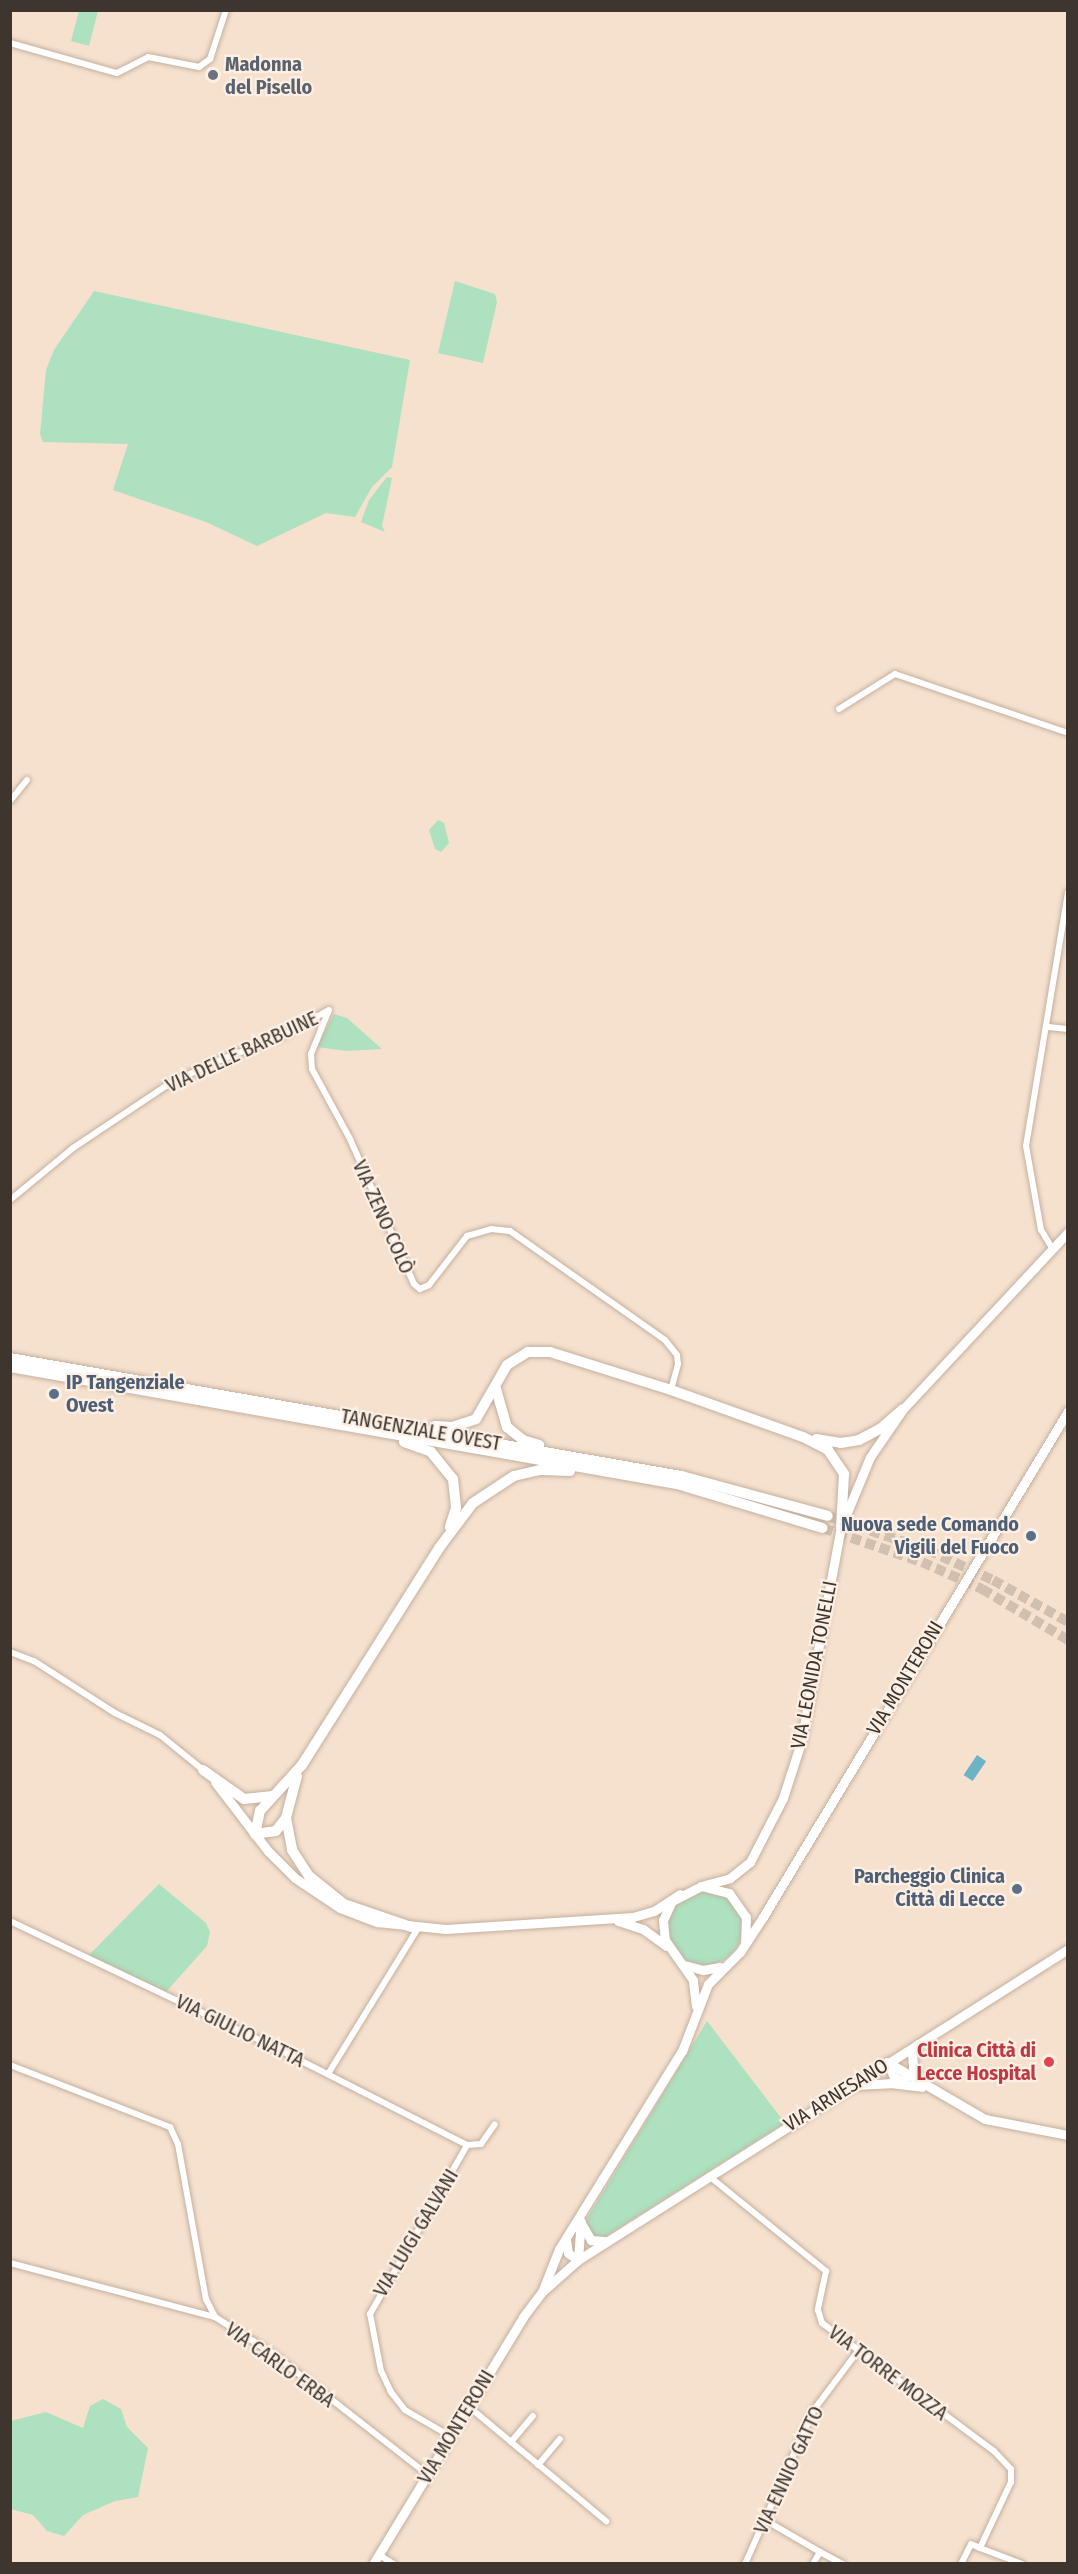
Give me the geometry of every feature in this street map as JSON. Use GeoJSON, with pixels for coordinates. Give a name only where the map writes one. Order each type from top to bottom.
{"type":"FeatureCollection","features":[{"type":"Feature","properties":{"kind":"highway"},"geometry":{"type":"LineString","coordinates":[[327,1413],[338,1411],[452,1427],[476,1419],[507,1365],[528,1352],[550,1352],[671,1390],[803,1437],[828,1450],[844,1474],[841,1527]]}},
{"type":"Feature","properties":{"kind":"highway","name":"TANGENZIALE OVEST"},"geometry":{"type":"LineString","coordinates":[[10,1358],[620,1465],[727,1487],[828,1516]]}},
{"type":"Feature","properties":{"kind":"highway","name":"TANGENZIALE OVEST"},"geometry":{"type":"LineString","coordinates":[[10,1367],[677,1484],[823,1528]]}},
{"type":"Feature","properties":{"kind":"highway"},"geometry":{"type":"LineString","coordinates":[[496,1387],[502,1418],[523,1440],[614,1460],[620,1465]]}},
{"type":"Feature","properties":{"kind":"highway"},"geometry":{"type":"LineString","coordinates":[[803,1437],[841,1443],[859,1440],[880,1429],[903,1409]]}},
{"type":"Feature","properties":{"kind":"highway"},"geometry":{"type":"LineString","coordinates":[[302,1765],[286,1818],[276,1831],[255,1834],[260,1811],[281,1792],[302,1765],[439,1548],[453,1520],[457,1493],[453,1479],[439,1458],[410,1443],[328,1426],[317,1420]]}},
{"type":"Feature","properties":{"kind":"highway"},"geometry":{"type":"LineString","coordinates":[[439,1548],[482,1495],[503,1481],[528,1472],[552,1470],[677,1484]]}},
{"type":"Feature","properties":{"kind":"highway"},"geometry":{"type":"LineString","coordinates":[[203,1770],[244,1799],[267,1799],[281,1792]]}},
{"type":"Feature","properties":{"kind":"highway"},"geometry":{"type":"LineString","coordinates":[[286,1818],[292,1850],[319,1887],[344,1904],[415,1928]]}},
{"type":"Feature","properties":{"kind":"main road","name":"VIA LEONIDA TONELLI"},"geometry":{"type":"LineString","coordinates":[[701,1886],[730,1878],[750,1862],[787,1787],[801,1742],[841,1527],[870,1457],[903,1409],[1068,1232]]}},
{"type":"Feature","properties":{"kind":"main road","name":"VIA MONTERONI"},"geometry":{"type":"LineString","coordinates":[[376,2559],[468,2406],[542,2292],[566,2240],[582,2219],[682,2051],[708,1984],[743,1946],[1068,1411]]}},
{"type":"Feature","properties":{"kind":"main road"},"geometry":{"type":"LineString","coordinates":[[203,1770],[286,1870],[318,1895],[377,1922],[415,1928],[601,1920],[643,1915],[680,1894],[701,1886],[720,1888],[736,1899],[747,1926],[743,1946]]}},
{"type":"Feature","properties":{"kind":"main road"},"geometry":{"type":"LineString","coordinates":[[669,1950],[663,1920],[680,1894]]}},
{"type":"Feature","properties":{"kind":"main road","name":"VIA MONTERONI"},"geometry":{"type":"LineString","coordinates":[[601,1920],[643,1929],[669,1950],[695,1984],[696,2017]]}},
{"type":"Feature","properties":{"kind":"main road","name":"VIA ARNESANO"},"geometry":{"type":"LineString","coordinates":[[604,2241],[1068,1948]]}},
{"type":"Feature","properties":{"kind":"main road"},"geometry":{"type":"LineString","coordinates":[[680,1962],[703,1970],[723,1966]]}},
{"type":"Feature","properties":{"kind":"main road"},"geometry":{"type":"LineString","coordinates":[[920,2042],[912,2052],[913,2067],[924,2087]]}},
{"type":"Feature","properties":{"kind":"main road"},"geometry":{"type":"LineString","coordinates":[[887,2062],[924,2087],[985,2119],[1068,2135]]}},
{"type":"Feature","properties":{"kind":"main road"},"geometry":{"type":"LineString","coordinates":[[847,2088],[879,2083],[924,2087]]}},
{"type":"Feature","properties":{"kind":"main road","name":"VIA MONTERONI"},"geometry":{"type":"LineString","coordinates":[[578,2260],[582,2219]]}},
{"type":"Feature","properties":{"kind":"main road"},"geometry":{"type":"LineString","coordinates":[[582,2219],[585,2235],[604,2241]]}},
{"type":"Feature","properties":{"kind":"main road"},"geometry":{"type":"LineString","coordinates":[[566,2240],[568,2253],[578,2260]]}},
{"type":"Feature","properties":{"kind":"main road","name":"VIA MONTERONI"},"geometry":{"type":"LineString","coordinates":[[542,2292],[578,2260],[604,2241]]}},
{"type":"Feature","properties":{"kind":"street"},"geometry":{"type":"LineString","coordinates":[[10,43],[117,73],[148,57],[188,68],[206,65],[225,10]]}},
{"type":"Feature","properties":{"kind":"street"},"geometry":{"type":"LineString","coordinates":[[839,709],[896,674],[1068,734]]}},
{"type":"Feature","properties":{"kind":"street"},"geometry":{"type":"LineString","coordinates":[[10,801],[27,780]]}},
{"type":"Feature","properties":{"kind":"street"},"geometry":{"type":"LineString","coordinates":[[1052,1248],[1041,1230],[1026,1157],[1068,892]]}},
{"type":"Feature","properties":{"kind":"street","name":"VIA DELLE BARBUINE"},"geometry":{"type":"LineString","coordinates":[[10,1200],[63,1155],[166,1086],[210,1064],[284,1035],[329,1010]]}},
{"type":"Feature","properties":{"kind":"street","name":"VIA ZENO COLÒ"},"geometry":{"type":"LineString","coordinates":[[329,1010],[311,1054],[312,1068],[350,1139],[414,1284],[420,1289],[429,1285],[467,1236],[491,1229],[510,1231],[665,1340],[677,1355],[678,1364],[671,1390]]}},
{"type":"Feature","properties":{"kind":"street"},"geometry":{"type":"LineString","coordinates":[[1047,1027],[1068,1029]]}},
{"type":"Feature","properties":{"kind":"street"},"geometry":{"type":"LineString","coordinates":[[10,1652],[34,1660],[115,1713],[160,1735],[203,1770]]}},
{"type":"Feature","properties":{"kind":"street","name":"VIA GIULIO NATTA"},"geometry":{"type":"LineString","coordinates":[[10,1921],[328,2074],[467,2145]]}},
{"type":"Feature","properties":{"kind":"street"},"geometry":{"type":"LineString","coordinates":[[328,2074],[415,1928]]}},
{"type":"Feature","properties":{"kind":"street"},"geometry":{"type":"LineString","coordinates":[[10,2065],[170,2127],[178,2144],[206,2299],[215,2317]]}},
{"type":"Feature","properties":{"kind":"street","name":"VIA LUIGI GALVANI"},"geometry":{"type":"LineString","coordinates":[[450,2436],[405,2410],[391,2392],[381,2371],[370,2314],[467,2145],[481,2144],[495,2124]]}},
{"type":"Feature","properties":{"kind":"street","name":"VIA TORRE MOZZA"},"geometry":{"type":"LineString","coordinates":[[709,2176],[826,2271],[819,2319],[858,2351],[994,2451],[1011,2469],[1011,2482],[980,2548]]}},
{"type":"Feature","properties":{"kind":"street","name":"VIA CARLO ERBA"},"geometry":{"type":"LineString","coordinates":[[10,2263],[215,2317],[272,2353],[428,2475]]}},
{"type":"Feature","properties":{"kind":"street","name":"VIA ENNIO GATTO"},"geometry":{"type":"LineString","coordinates":[[745,2564],[813,2411],[858,2351]]}},
{"type":"Feature","properties":{"kind":"street"},"geometry":{"type":"LineString","coordinates":[[468,2406],[606,2521]]}},
{"type":"Feature","properties":{"kind":"street"},"geometry":{"type":"LineString","coordinates":[[511,2442],[533,2416]]}},
{"type":"Feature","properties":{"kind":"street"},"geometry":{"type":"LineString","coordinates":[[538,2465],[560,2439]]}},
{"type":"Feature","properties":{"kind":"street"},"geometry":{"type":"LineString","coordinates":[[765,2520],[843,2564]]}},
{"type":"Feature","properties":{"kind":"street"},"geometry":{"type":"LineString","coordinates":[[961,2564],[972,2544],[1022,2564]]}},
{"type":"Feature","properties":{"kind":"street"},"geometry":{"type":"LineString","coordinates":[[813,2564],[820,2552]]}},
{"type":"Feature","properties":{"kind":"street"},"geometry":{"type":"LineString","coordinates":[[376,2559],[394,2564]]}},
{"type":"Feature","properties":{"kind":"green space"},"geometry":{"type":"Polygon","coordinates":[[[79,11],[98,11],[89,46],[71,41],[79,11]]]}},
{"type":"Feature","properties":{"kind":"green space"},"geometry":{"type":"Polygon","coordinates":[[[455,281],[495,294],[497,302],[483,363],[438,353],[455,281]]]}},
{"type":"Feature","properties":{"kind":"green space"},"geometry":{"type":"Polygon","coordinates":[[[94,291],[410,360],[392,467],[372,487],[355,517],[326,513],[257,546],[206,522],[113,490],[128,444],[43,442],[40,434],[46,370],[54,350],[94,291]]]}},
{"type":"Feature","properties":{"kind":"green space"},"geometry":{"type":"Polygon","coordinates":[[[387,477],[392,478],[382,526],[385,532],[361,522],[369,500],[387,477]]]}},
{"type":"Feature","properties":{"kind":"green space"},"geometry":{"type":"Polygon","coordinates":[[[438,820],[444,823],[449,843],[441,852],[435,849],[429,830],[438,820]]]}},
{"type":"Feature","properties":{"kind":"green space"},"geometry":{"type":"Polygon","coordinates":[[[334,1014],[347,1018],[382,1049],[346,1051],[317,1047],[334,1014]]]}},
{"type":"Feature","properties":{"kind":"green space"},"geometry":{"type":"Polygon","coordinates":[[[159,1884],[206,1923],[210,1932],[207,1946],[166,1992],[89,1955],[159,1884]]]}},
{"type":"Feature","properties":{"kind":"green space"},"geometry":{"type":"Polygon","coordinates":[[[705,1891],[726,1897],[736,1907],[742,1928],[736,1949],[726,1959],[705,1965],[684,1959],[674,1949],[668,1928],[674,1907],[684,1897],[705,1891]]]}},
{"type":"Feature","properties":{"kind":"green space"},"geometry":{"type":"Polygon","coordinates":[[[707,2021],[785,2123],[603,2238],[591,2237],[585,2227],[588,2217],[707,2021]]]}},
{"type":"Feature","properties":{"kind":"green space"},"geometry":{"type":"Polygon","coordinates":[[[103,2399],[121,2409],[127,2427],[148,2448],[138,2497],[115,2501],[83,2515],[64,2536],[47,2531],[33,2515],[11,2509],[11,2421],[46,2412],[83,2428],[90,2406],[103,2399]]]}},
{"type":"Feature","properties":{"kind":"water"},"geometry":{"type":"Polygon","coordinates":[[[977,1755],[986,1761],[973,1781],[964,1775],[977,1755]]]}},
{"type":"Feature","properties":{"kind":"tunnel"},"geometry":{"type":"LineString","coordinates":[[828,1516],[928,1550],[993,1580],[1068,1622]]}},
{"type":"Feature","properties":{"kind":"tunnel"},"geometry":{"type":"LineString","coordinates":[[823,1528],[922,1562],[982,1589],[1068,1640]]}},
{"type":"Feature","properties":{"kind":"place","name":"Madonna del Pisello"},"geometry":{"type":"Point","coordinates":[213,75]}},
{"type":"Feature","properties":{"kind":"place","name":"IP Tangenziale Ovest"},"geometry":{"type":"Point","coordinates":[54,1394]}},
{"type":"Feature","properties":{"kind":"place","name":"Nuova sede Comando Vigili del Fuoco"},"geometry":{"type":"Point","coordinates":[1031,1536]}},
{"type":"Feature","properties":{"kind":"place","name":"Parcheggio Clinica Città di Lecce"},"geometry":{"type":"Point","coordinates":[1017,1889]}},
{"type":"Feature","properties":{"kind":"place","name":"Clinica Città di Lecce Hospital"},"geometry":{"type":"Point","coordinates":[1049,2062]}}]}
